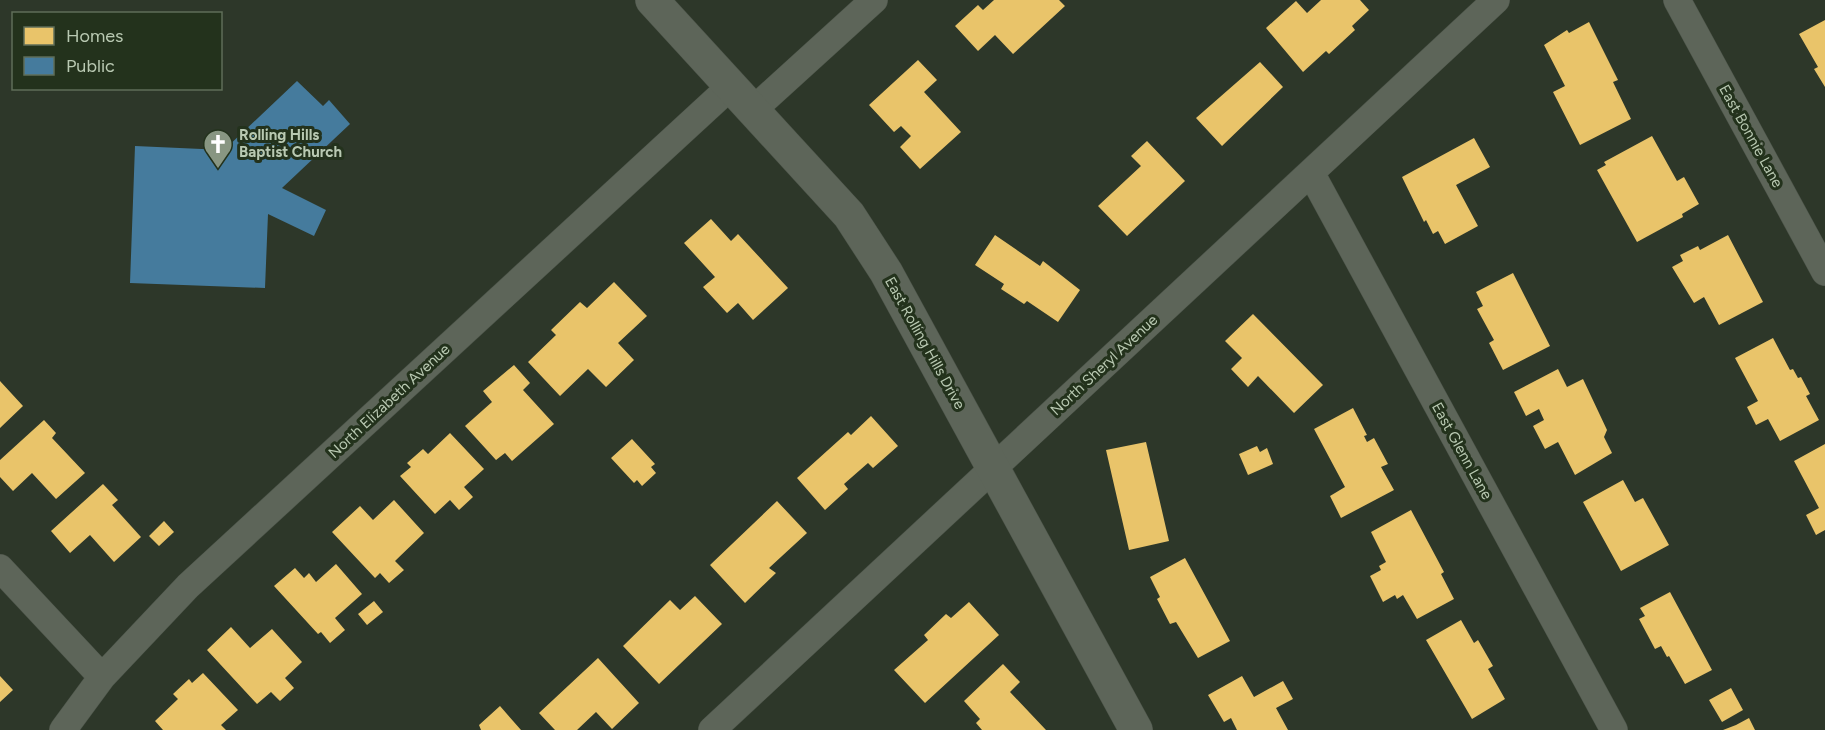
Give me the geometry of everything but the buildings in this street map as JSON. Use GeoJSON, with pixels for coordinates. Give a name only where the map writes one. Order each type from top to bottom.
{"type":"FeatureCollection","features":[{"type":"Feature","properties":{"kind":"street","name":"East Rolling Hills Drive"},"geometry":{"type":"LineString","coordinates":[[652,0],[849,214],[886,272],[1136,730]]}},
{"type":"Feature","properties":{"kind":"street"},"geometry":{"type":"LineString","coordinates":[[753,110],[873,0]]}},
{"type":"Feature","properties":{"kind":"street","name":"North Sheryl Avenue"},"geometry":{"type":"LineString","coordinates":[[712,730],[1496,0]]}},
{"type":"Feature","properties":{"kind":"street","name":"East Bonnie Lane"},"geometry":{"type":"LineString","coordinates":[[1677,0],[1825,272]]}},
{"type":"Feature","properties":{"kind":"street","name":"North Elizabeth Avenue"},"geometry":{"type":"LineString","coordinates":[[63,730],[102,677],[188,586],[731,86]]}},
{"type":"Feature","properties":{"kind":"street","name":"East Glenn Lane"},"geometry":{"type":"LineString","coordinates":[[1311,173],[1614,730]]}},
{"type":"Feature","properties":{"kind":"street"},"geometry":{"type":"LineString","coordinates":[[0,568],[102,677]]}},
{"type":"Feature","properties":{"kind":"place","name":"Rolling Hills Baptist Church"},"geometry":{"type":"Point","coordinates":[218,170]}}]}
